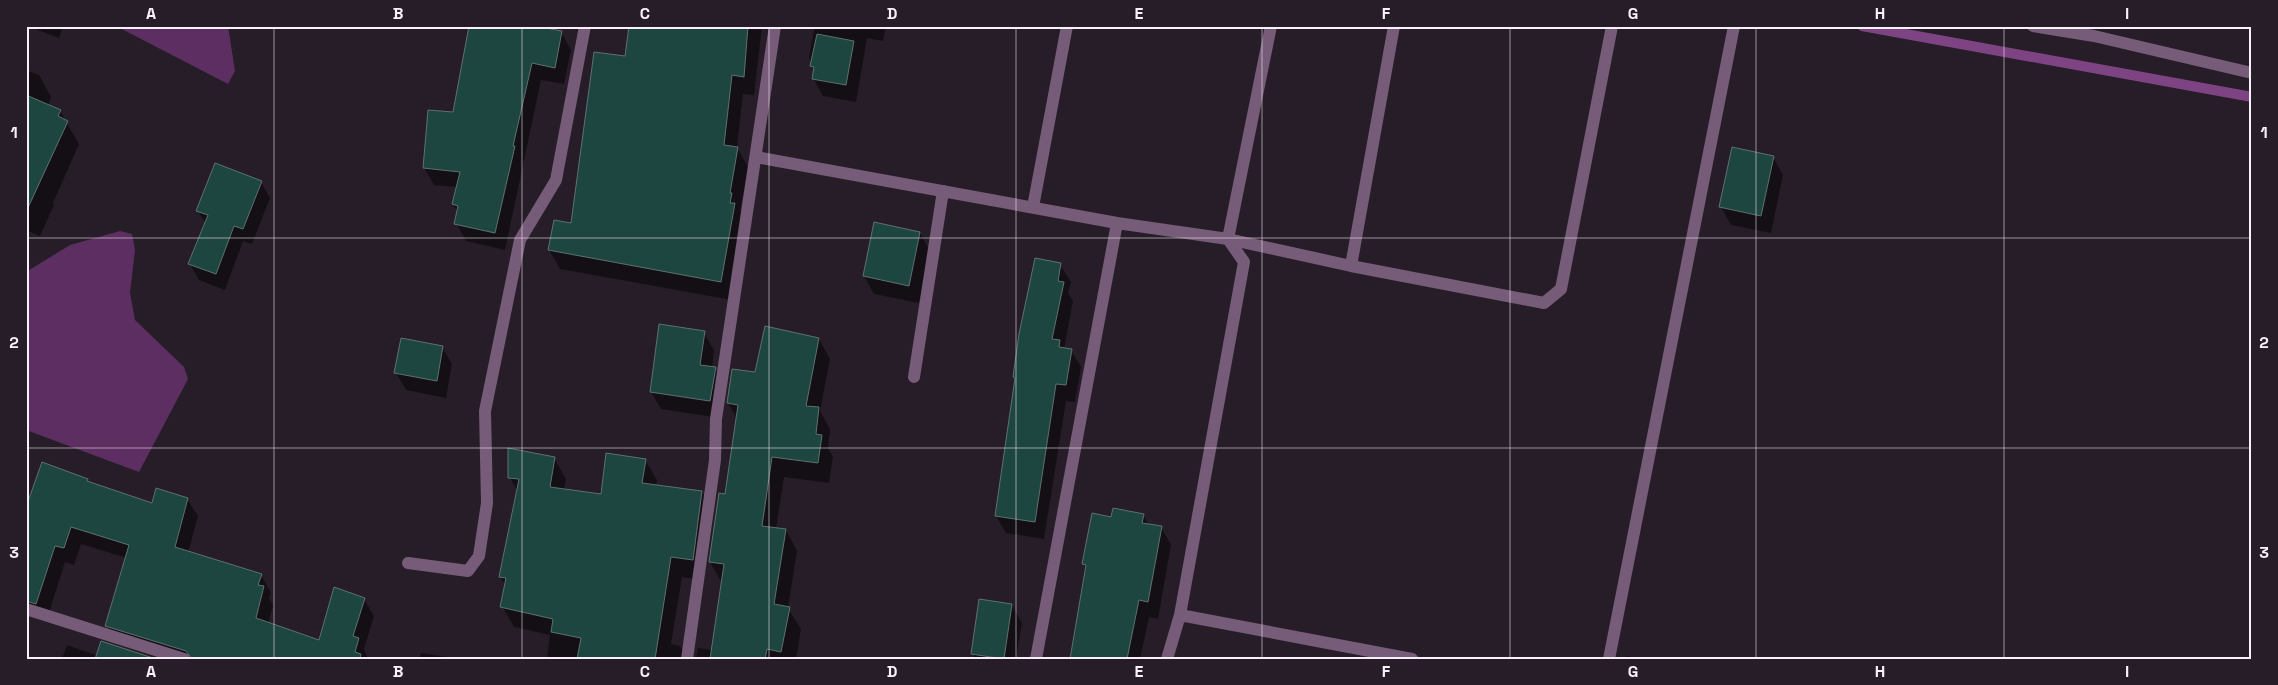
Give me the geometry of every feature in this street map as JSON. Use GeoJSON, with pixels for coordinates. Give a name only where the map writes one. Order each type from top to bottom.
{"type":"FeatureCollection","features":[{"type":"Feature","properties":{"kind":"street"},"geometry":{"type":"LineString","coordinates":[[408,563],[468,571],[479,556],[486,504],[485,411],[520,240],[556,180],[585,26]]}},
{"type":"Feature","properties":{"kind":"street"},"geometry":{"type":"LineString","coordinates":[[687,659],[715,460],[716,420],[775,26]]}},
{"type":"Feature","properties":{"kind":"street"},"geometry":{"type":"LineString","coordinates":[[1033,208],[1067,26]]}},
{"type":"Feature","properties":{"kind":"street"},"geometry":{"type":"LineString","coordinates":[[1167,659],[1180,615],[1244,262],[1228,239],[1271,26]]}},
{"type":"Feature","properties":{"kind":"street"},"geometry":{"type":"LineString","coordinates":[[1351,266],[1394,26]]}},
{"type":"Feature","properties":{"kind":"street"},"geometry":{"type":"LineString","coordinates":[[756,157],[1118,223],[1228,239],[1351,266],[1544,304],[1561,289],[1612,26]]}},
{"type":"Feature","properties":{"kind":"street"},"geometry":{"type":"LineString","coordinates":[[1609,659],[1734,26]]}},
{"type":"Feature","properties":{"kind":"street"},"geometry":{"type":"LineString","coordinates":[[2033,26],[2094,36],[2252,73]]}},
{"type":"Feature","properties":{"kind":"street"},"geometry":{"type":"LineString","coordinates":[[914,377],[943,191]]}},
{"type":"Feature","properties":{"kind":"street"},"geometry":{"type":"LineString","coordinates":[[1036,659],[1118,223]]}},
{"type":"Feature","properties":{"kind":"street"},"geometry":{"type":"LineString","coordinates":[[26,609],[184,659]]}},
{"type":"Feature","properties":{"kind":"street"},"geometry":{"type":"LineString","coordinates":[[1180,615],[1412,659]]}},
{"type":"Feature","properties":{"kind":"shaded area"},"geometry":{"type":"Polygon","coordinates":[[[116,26],[228,26],[235,71],[228,84],[116,26]]]}},
{"type":"Feature","properties":{"kind":"shaded area"},"geometry":{"type":"Polygon","coordinates":[[[120,231],[132,234],[135,250],[130,293],[135,320],[184,367],[188,379],[139,472],[26,430],[26,272],[70,245],[120,231]]]}},
{"type":"Feature","properties":{"kind":"building"},"geometry":{"type":"Polygon","coordinates":[[[469,26],[535,26],[562,31],[555,68],[532,63],[495,233],[454,224],[458,206],[452,204],[460,172],[423,168],[428,110],[453,112],[469,26]]]}},
{"type":"Feature","properties":{"kind":"building"},"geometry":{"type":"Polygon","coordinates":[[[629,26],[748,26],[744,77],[732,75],[724,145],[738,147],[730,193],[732,193],[730,203],[735,203],[721,282],[548,250],[554,220],[571,223],[594,52],[625,56],[629,26]]]}},
{"type":"Feature","properties":{"kind":"building"},"geometry":{"type":"Polygon","coordinates":[[[817,34],[854,41],[846,85],[812,79],[814,67],[810,66],[817,34]]]}},
{"type":"Feature","properties":{"kind":"building"},"geometry":{"type":"Polygon","coordinates":[[[26,95],[61,110],[58,116],[68,121],[26,212],[26,95]]]}},
{"type":"Feature","properties":{"kind":"building"},"geometry":{"type":"Polygon","coordinates":[[[1732,147],[1774,156],[1761,216],[1719,207],[1732,147]]]}},
{"type":"Feature","properties":{"kind":"building"},"geometry":{"type":"Polygon","coordinates":[[[215,163],[262,181],[243,229],[234,226],[216,274],[188,264],[208,215],[196,211],[215,163]]]}},
{"type":"Feature","properties":{"kind":"building"},"geometry":{"type":"Polygon","coordinates":[[[874,222],[920,232],[909,286],[863,276],[874,222]]]}},
{"type":"Feature","properties":{"kind":"building"},"geometry":{"type":"Polygon","coordinates":[[[1035,258],[1061,263],[1058,281],[1064,282],[1052,339],[1060,340],[1059,347],[1072,349],[1066,385],[1056,384],[1035,522],[995,516],[1015,378],[1013,377],[1019,334],[1035,258]]]}},
{"type":"Feature","properties":{"kind":"building"},"geometry":{"type":"Polygon","coordinates":[[[659,324],[705,331],[700,365],[716,367],[710,401],[650,392],[659,324]]]}},
{"type":"Feature","properties":{"kind":"building"},"geometry":{"type":"Polygon","coordinates":[[[765,326],[819,338],[806,406],[819,407],[816,434],[822,435],[818,463],[772,457],[762,526],[786,529],[774,604],[790,607],[781,652],[767,649],[765,659],[710,659],[724,564],[709,562],[719,493],[725,494],[738,405],[727,403],[732,369],[755,372],[765,326]]]}},
{"type":"Feature","properties":{"kind":"building"},"geometry":{"type":"Polygon","coordinates":[[[401,338],[443,346],[437,381],[394,373],[401,338]]]}},
{"type":"Feature","properties":{"kind":"building"},"geometry":{"type":"Polygon","coordinates":[[[508,448],[555,457],[550,487],[601,494],[606,453],[646,459],[642,483],[702,491],[693,560],[671,557],[655,659],[577,659],[581,638],[551,632],[553,619],[500,607],[506,578],[499,577],[519,479],[508,478],[508,448]]]}},
{"type":"Feature","properties":{"kind":"building"},"geometry":{"type":"Polygon","coordinates":[[[42,462],[88,479],[87,481],[152,503],[156,488],[188,498],[175,547],[262,574],[258,585],[264,586],[256,618],[319,640],[334,587],[365,598],[353,636],[359,638],[355,652],[361,654],[360,659],[192,659],[186,651],[105,626],[129,545],[71,527],[64,548],[55,546],[36,604],[26,601],[26,507],[42,462]]]}},
{"type":"Feature","properties":{"kind":"building"},"geometry":{"type":"Polygon","coordinates":[[[1113,508],[1144,514],[1142,523],[1162,526],[1148,602],[1139,600],[1127,659],[1070,659],[1086,565],[1082,564],[1092,513],[1111,517],[1113,508]]]}},
{"type":"Feature","properties":{"kind":"building"},"geometry":{"type":"Polygon","coordinates":[[[979,599],[1012,604],[1004,659],[971,654],[979,599]]]}},
{"type":"Feature","properties":{"kind":"building"},"geometry":{"type":"Polygon","coordinates":[[[101,641],[156,659],[95,659],[101,641]]]}},
{"type":"Feature","properties":{"kind":"waterway"},"geometry":{"type":"LineString","coordinates":[[1862,26],[2252,97]]}}]}
